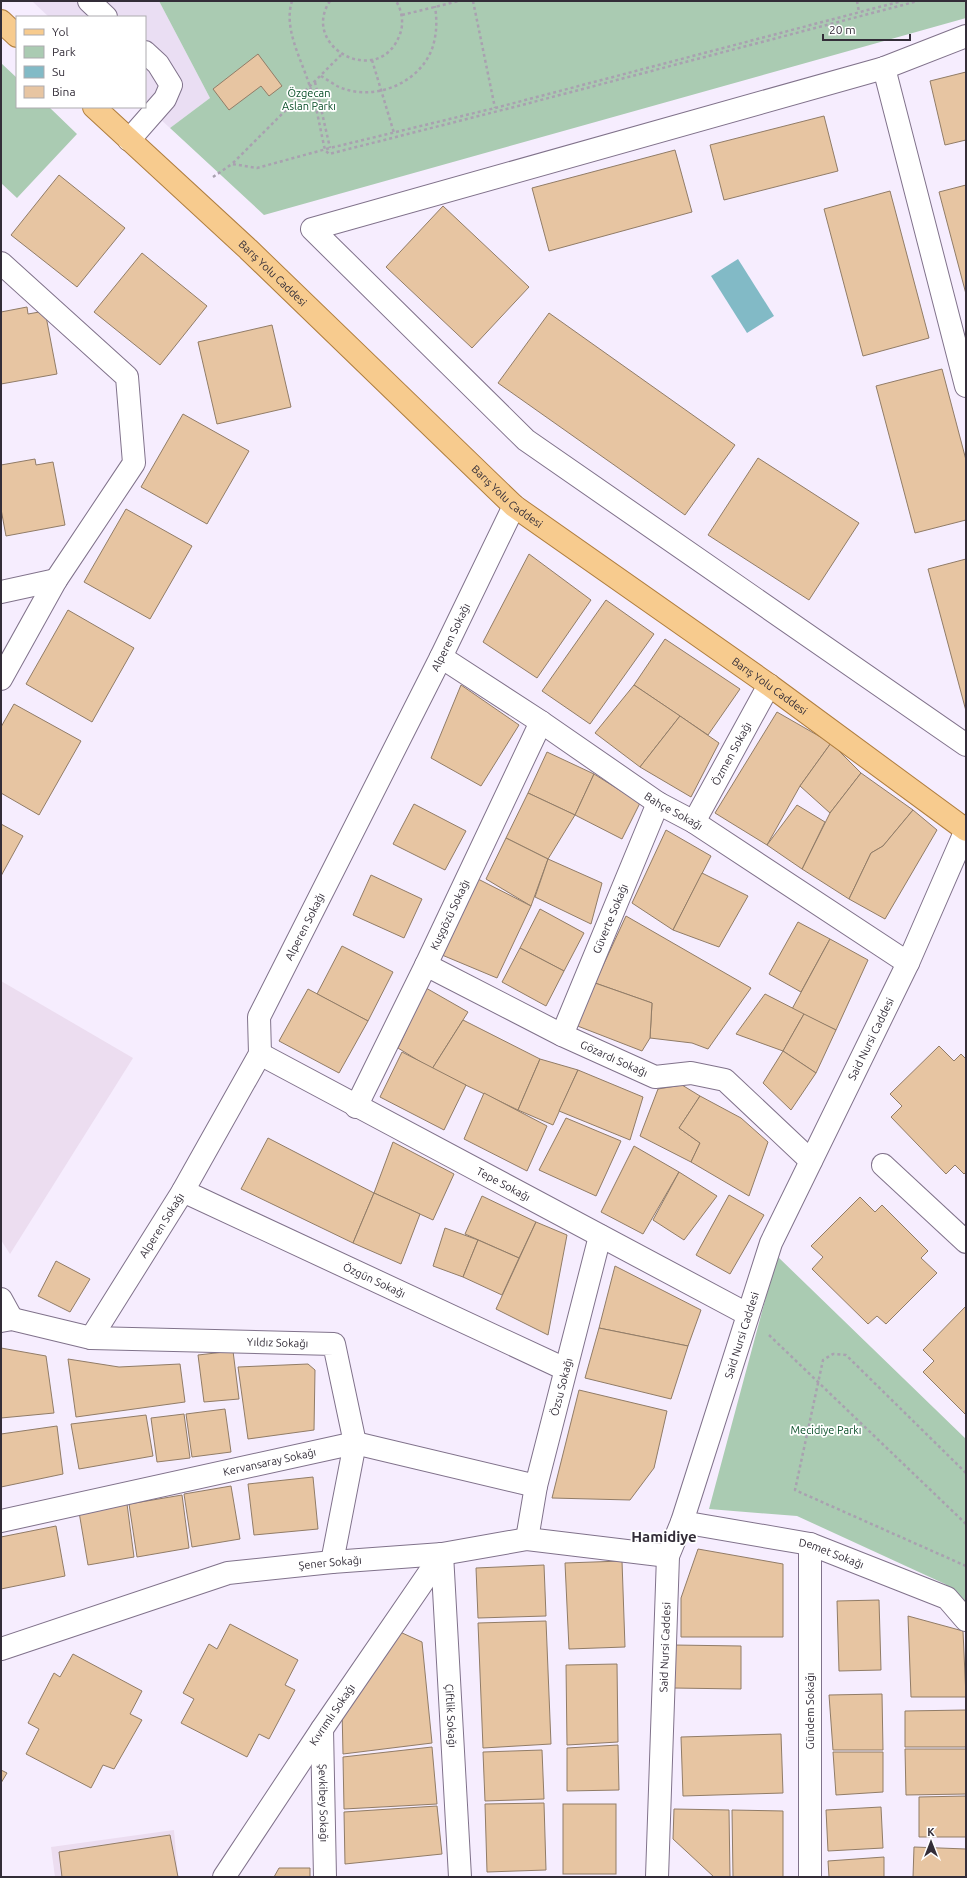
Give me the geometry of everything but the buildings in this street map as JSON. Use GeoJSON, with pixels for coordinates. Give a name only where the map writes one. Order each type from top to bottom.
{"type":"FeatureCollection","features":[{"type":"Feature","properties":{"kind":"main road"},"geometry":{"type":"LineString","coordinates":[[1,21],[16,35]]}},
{"type":"Feature","properties":{"kind":"main road","name":"Barış Yolu Caddesi"},"geometry":{"type":"LineString","coordinates":[[95,108],[248,249],[514,506],[769,685],[966,830]]}},
{"type":"Feature","properties":{"kind":"street"},"geometry":{"type":"LineString","coordinates":[[88,1],[105,16]]}},
{"type":"Feature","properties":{"kind":"street"},"geometry":{"type":"LineString","coordinates":[[966,36],[884,68],[312,229],[526,440],[966,745]]}},
{"type":"Feature","properties":{"kind":"street"},"geometry":{"type":"LineString","coordinates":[[129,140],[165,99],[172,85],[158,64],[146,53]]}},
{"type":"Feature","properties":{"kind":"street"},"geometry":{"type":"LineString","coordinates":[[884,68],[966,386]]}},
{"type":"Feature","properties":{"kind":"street"},"geometry":{"type":"LineString","coordinates":[[1,679],[56,580],[134,463],[127,377],[6,273]]}},
{"type":"Feature","properties":{"kind":"street","name":"Alperen Sokağı"},"geometry":{"type":"LineString","coordinates":[[91,1338],[183,1192],[260,1054],[258,1017],[441,656],[514,506]]}},
{"type":"Feature","properties":{"kind":"street"},"geometry":{"type":"LineString","coordinates":[[1,592],[56,580]]}},
{"type":"Feature","properties":{"kind":"street","name":"Bahçe Sokağı"},"geometry":{"type":"LineString","coordinates":[[441,656],[541,722],[658,804],[694,822],[908,962]]}},
{"type":"Feature","properties":{"kind":"street","name":"Özmen Sokağı"},"geometry":{"type":"LineString","coordinates":[[694,822],[769,685]]}},
{"type":"Feature","properties":{"kind":"street","name":"Kuşgözü Sokağı"},"geometry":{"type":"LineString","coordinates":[[356,1107],[426,965],[541,722]]}},
{"type":"Feature","properties":{"kind":"street","name":"Güverte Sokağı"},"geometry":{"type":"LineString","coordinates":[[562,1035],[658,804]]}},
{"type":"Feature","properties":{"kind":"street","name":"Said Nursi Caddesi"},"geometry":{"type":"LineString","coordinates":[[656,1877],[668,1556],[682,1522],[770,1243],[908,962],[966,830]]}},
{"type":"Feature","properties":{"kind":"street","name":"Gözardı Sokağı"},"geometry":{"type":"LineString","coordinates":[[426,965],[562,1035],[655,1076],[691,1073],[725,1080],[811,1161]]}},
{"type":"Feature","properties":{"kind":"street","name":"Tepe Sokağı"},"geometry":{"type":"LineString","coordinates":[[260,1054],[356,1107],[747,1314]]}},
{"type":"Feature","properties":{"kind":"street"},"geometry":{"type":"LineString","coordinates":[[883,1165],[966,1242]]}},
{"type":"Feature","properties":{"kind":"street","name":"Özgün Sokağı"},"geometry":{"type":"LineString","coordinates":[[183,1192],[565,1369]]}},
{"type":"Feature","properties":{"kind":"street","name":"Özsu Sokağı"},"geometry":{"type":"LineString","coordinates":[[527,1539],[536,1486],[600,1236]]}},
{"type":"Feature","properties":{"kind":"street"},"geometry":{"type":"LineString","coordinates":[[1,1299],[6,1320]]}},
{"type":"Feature","properties":{"kind":"street","name":"Yıldız Sokağı"},"geometry":{"type":"LineString","coordinates":[[6,1320],[91,1338],[334,1344],[355,1443],[332,1562]]}},
{"type":"Feature","properties":{"kind":"street","name":"Kervansaray Sokağı"},"geometry":{"type":"LineString","coordinates":[[1,1521],[355,1443],[536,1486]]}},
{"type":"Feature","properties":{"kind":"street","name":"Demet Sokağı"},"geometry":{"type":"LineString","coordinates":[[682,1522],[810,1544],[947,1598],[966,1620]]}},
{"type":"Feature","properties":{"kind":"street","name":"Şener Sokağı"},"geometry":{"type":"LineString","coordinates":[[1,1649],[228,1573],[332,1562],[442,1554],[527,1539],[668,1556]]}},
{"type":"Feature","properties":{"kind":"street","name":"Gündem Sokağı"},"geometry":{"type":"LineString","coordinates":[[810,1544],[810,1877]]}},
{"type":"Feature","properties":{"kind":"street","name":"Kıvrımlı Sokağı"},"geometry":{"type":"LineString","coordinates":[[224,1877],[322,1729],[442,1554]]}},
{"type":"Feature","properties":{"kind":"street","name":"Çiftlik Sokağı"},"geometry":{"type":"LineString","coordinates":[[442,1554],[460,1877]]}},
{"type":"Feature","properties":{"kind":"street","name":"Şevkibey Sokağı"},"geometry":{"type":"LineString","coordinates":[[322,1729],[325,1877]]}},
{"type":"Feature","properties":{"kind":"path"},"geometry":{"type":"LineString","coordinates":[[292,1],[289,13],[291,29],[310,87],[325,150],[329,154],[918,1]]}},
{"type":"Feature","properties":{"kind":"path"},"geometry":{"type":"LineString","coordinates":[[330,1],[324,15],[324,26],[327,37],[333,47],[341,55],[353,60],[372,60],[379,58],[390,51],[398,41],[402,28],[402,15],[396,1]]}},
{"type":"Feature","properties":{"kind":"path"},"geometry":{"type":"LineString","coordinates":[[402,15],[459,1]]}},
{"type":"Feature","properties":{"kind":"path"},"geometry":{"type":"LineString","coordinates":[[473,1],[495,108]]}},
{"type":"Feature","properties":{"kind":"path"},"geometry":{"type":"LineString","coordinates":[[857,1],[859,12]]}},
{"type":"Feature","properties":{"kind":"path"},"geometry":{"type":"LineString","coordinates":[[232,164],[257,168],[330,148],[495,108],[902,1]]}},
{"type":"Feature","properties":{"kind":"path"},"geometry":{"type":"LineString","coordinates":[[321,76],[338,86],[356,92],[381,91],[393,87],[410,78],[423,64],[432,47],[437,28],[435,6]]}},
{"type":"Feature","properties":{"kind":"path"},"geometry":{"type":"LineString","coordinates":[[213,177],[232,164],[341,55]]}},
{"type":"Feature","properties":{"kind":"path"},"geometry":{"type":"LineString","coordinates":[[372,60],[394,133]]}},
{"type":"Feature","properties":{"kind":"path"},"geometry":{"type":"LineString","coordinates":[[315,82],[330,148]]}},
{"type":"Feature","properties":{"kind":"path"},"geometry":{"type":"LineString","coordinates":[[747,1314],[966,1524]]}},
{"type":"Feature","properties":{"kind":"path"},"geometry":{"type":"LineString","coordinates":[[966,1473],[846,1355],[833,1354],[823,1360],[795,1490],[966,1566]]}},
{"type":"Feature","properties":{"kind":"shaded area"},"geometry":{"type":"Polygon","coordinates":[[[32,1],[159,1],[210,98],[170,128],[146,106],[146,16],[48,16],[32,1]]]}},
{"type":"Feature","properties":{"kind":"shaded area"},"geometry":{"type":"Polygon","coordinates":[[[1,981],[133,1058],[10,1254],[1,1240],[1,981]]]}},
{"type":"Feature","properties":{"kind":"shaded area"},"geometry":{"type":"Polygon","coordinates":[[[174,1830],[178,1877],[55,1877],[51,1847],[174,1830]]]}},
{"type":"Feature","properties":{"kind":"green space","name":"Özgecan Aslan Parkı"},"geometry":{"type":"Polygon","coordinates":[[[159,1],[966,1],[966,18],[264,215],[170,128],[210,98],[159,1]]]}},
{"type":"Feature","properties":{"kind":"green space"},"geometry":{"type":"Polygon","coordinates":[[[1,63],[16,77],[16,108],[50,108],[77,134],[17,198],[1,183],[1,63]]]}},
{"type":"Feature","properties":{"kind":"green space","name":"Mecidiye Parkı"},"geometry":{"type":"Polygon","coordinates":[[[777,1256],[966,1439],[966,1605],[945,1584],[797,1516],[709,1509],[777,1256]]]}},
{"type":"Feature","properties":{"kind":"water"},"geometry":{"type":"Polygon","coordinates":[[[738,259],[774,316],[747,333],[711,276],[738,259]]]}},
{"type":"Feature","properties":{"kind":"district","name":"Hamidiye"},"geometry":{"type":"Point","coordinates":[664,1536]}}]}
